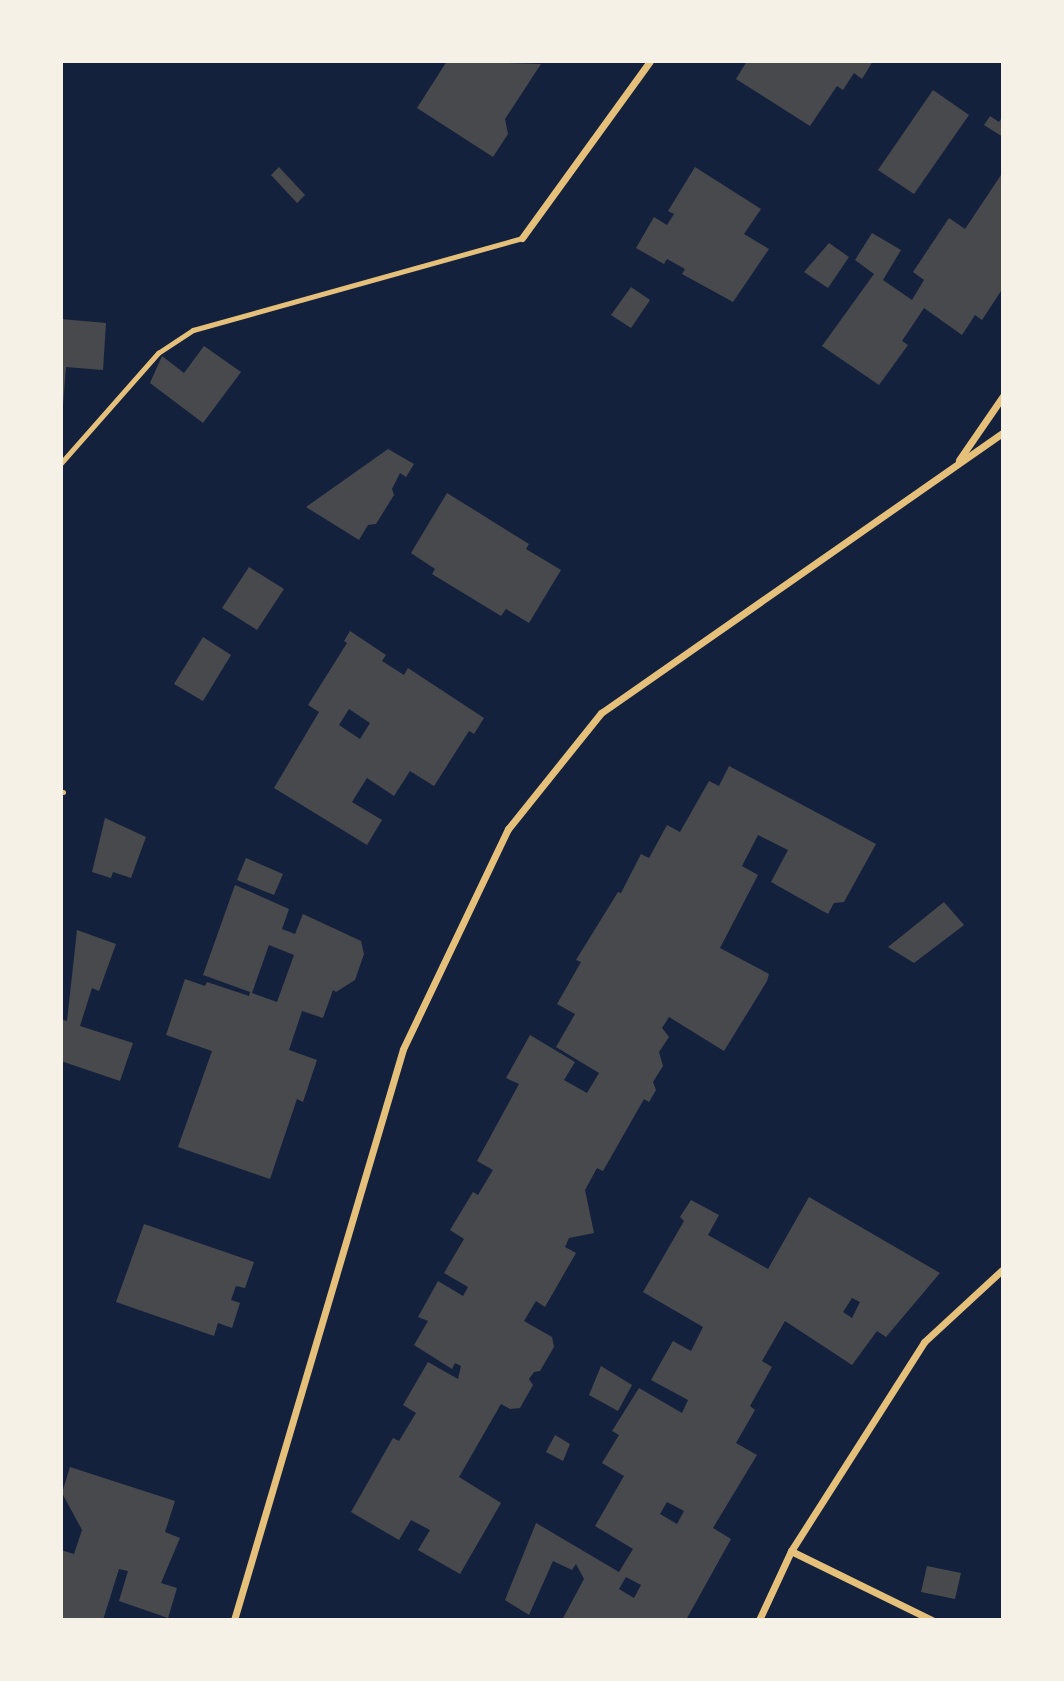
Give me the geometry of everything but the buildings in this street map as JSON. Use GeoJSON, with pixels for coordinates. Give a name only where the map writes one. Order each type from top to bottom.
{"type":"FeatureCollection","features":[{"type":"Feature","properties":{"kind":"street"},"geometry":{"type":"LineString","coordinates":[[522,238],[650,61]]}},
{"type":"Feature","properties":{"kind":"street"},"geometry":{"type":"LineString","coordinates":[[957,464],[1003,396]]}},
{"type":"Feature","properties":{"kind":"street"},"geometry":{"type":"LineString","coordinates":[[234,1620],[403,1049],[508,829],[601,713],[1003,433]]}},
{"type":"Feature","properties":{"kind":"street"},"geometry":{"type":"LineString","coordinates":[[759,1620],[791,1551],[924,1342],[1003,1269]]}},
{"type":"Feature","properties":{"kind":"street"},"geometry":{"type":"LineString","coordinates":[[791,1551],[932,1620]]}},
{"type":"Feature","properties":{"kind":"lane"},"geometry":{"type":"LineString","coordinates":[[61,463],[158,354],[193,330],[522,238]]}}]}
